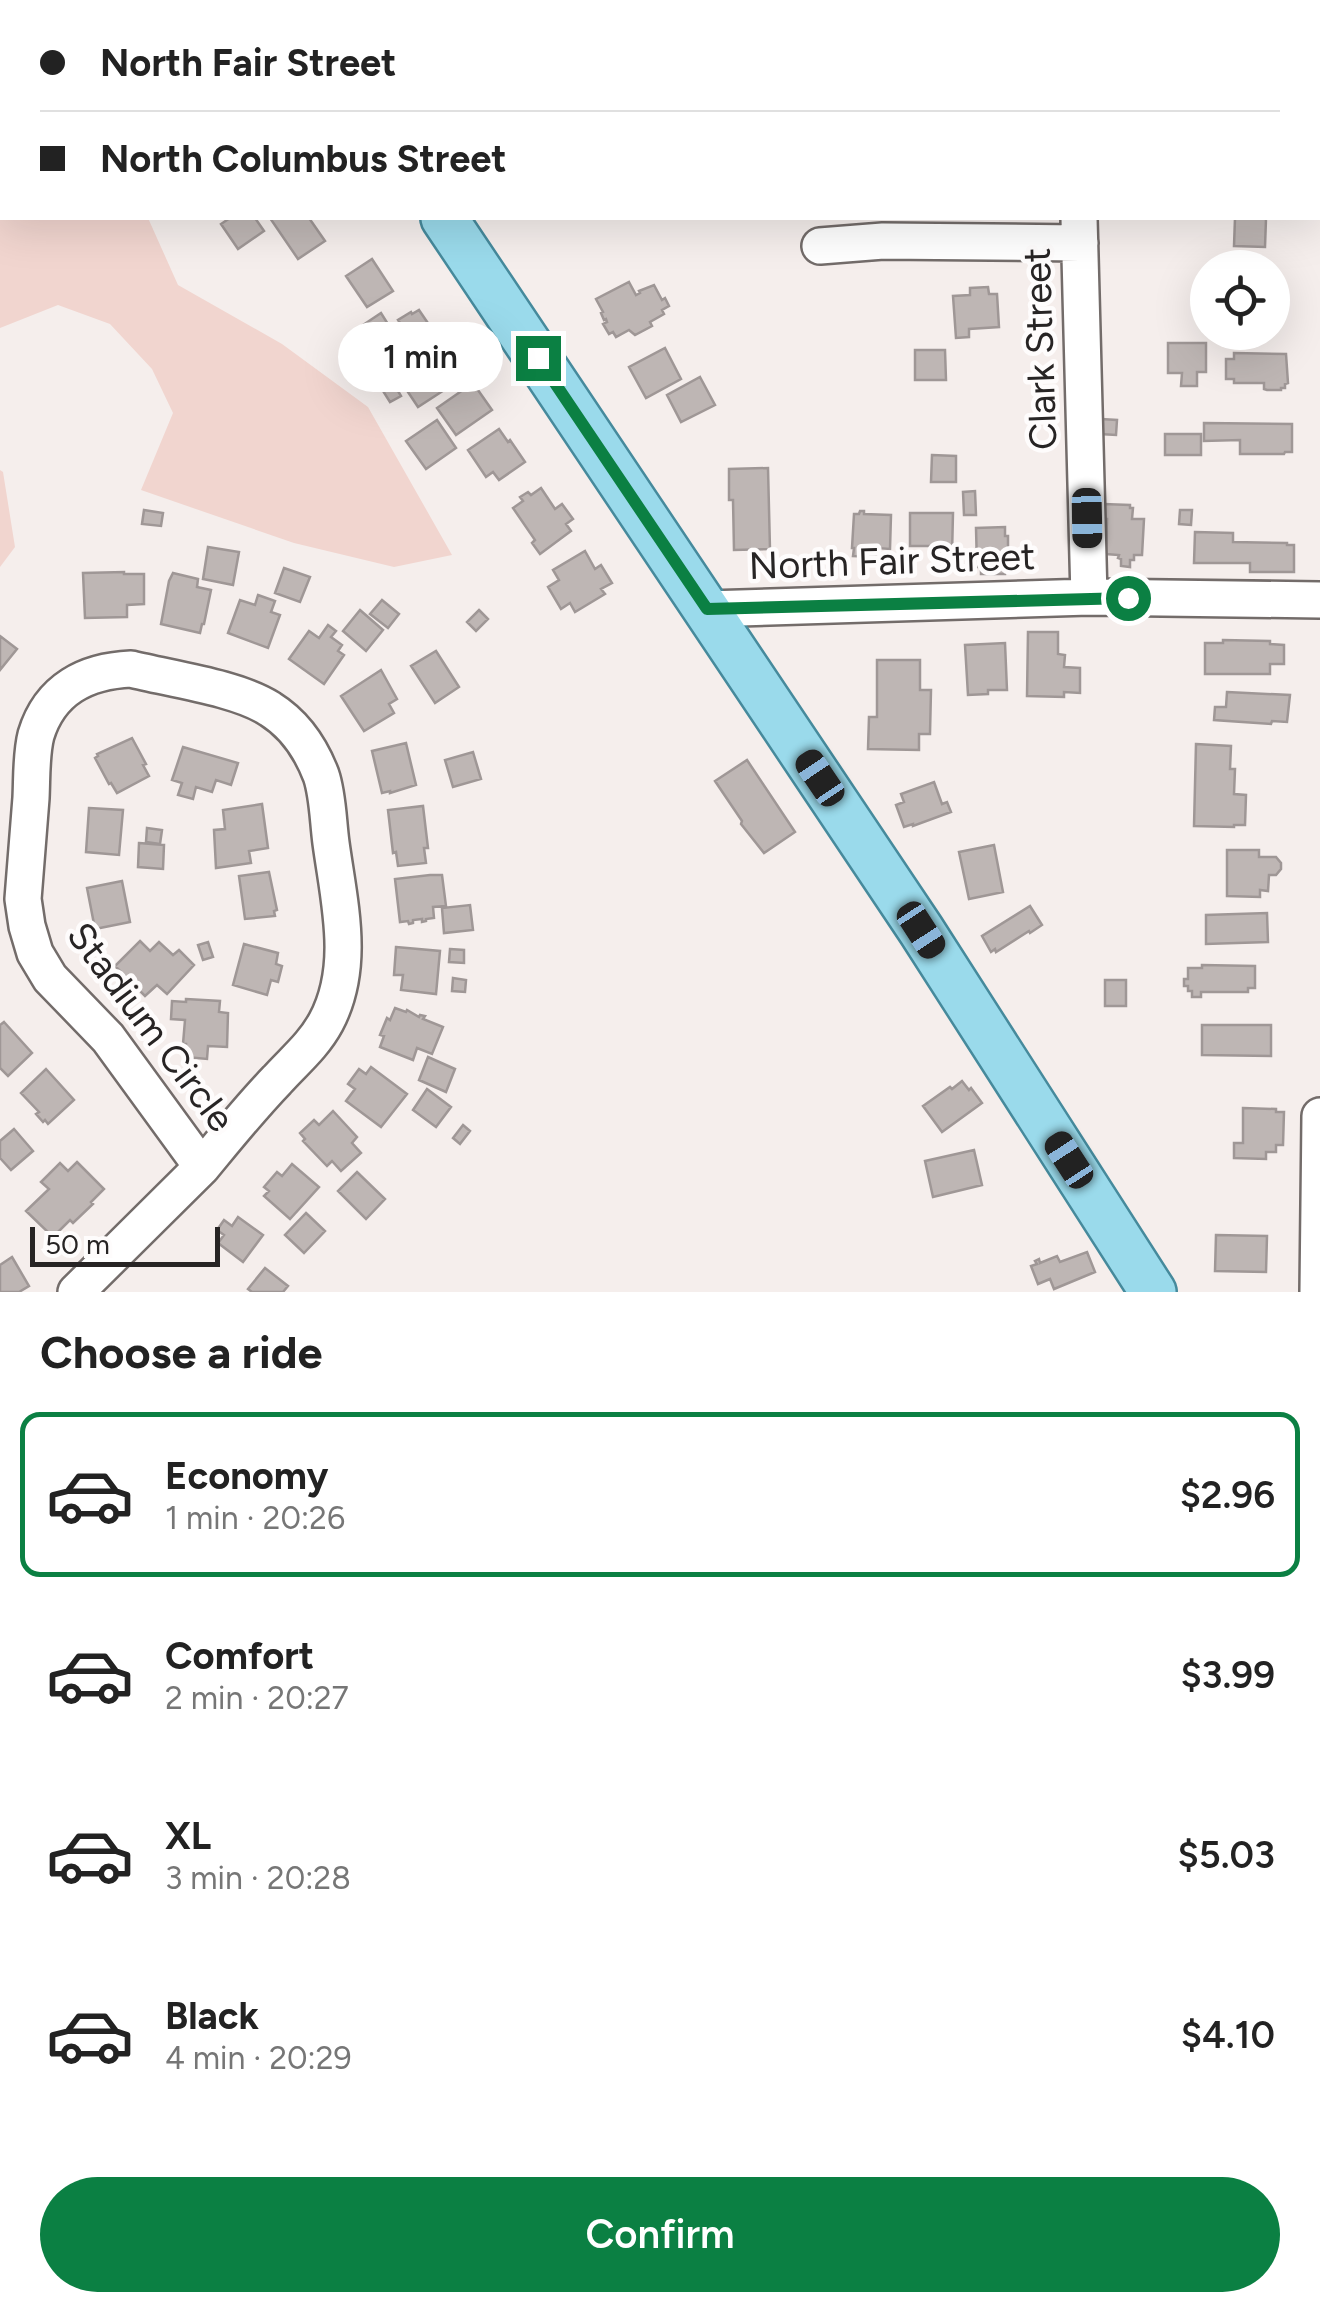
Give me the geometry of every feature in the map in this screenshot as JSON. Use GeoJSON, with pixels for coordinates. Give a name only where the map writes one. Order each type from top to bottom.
{"type":"FeatureCollection","features":[{"type":"Feature","properties":{"kind":"main road"},"geometry":{"type":"LineString","coordinates":[[445,220],[921,930],[1153,1292]]}},
{"type":"Feature","properties":{"kind":"street"},"geometry":{"type":"LineString","coordinates":[[820,246],[1080,230]]}},
{"type":"Feature","properties":{"kind":"street","name":"Clark Street"},"geometry":{"type":"LineString","coordinates":[[1080,230],[1089,597]]}},
{"type":"Feature","properties":{"kind":"street","name":"North Fair Street"},"geometry":{"type":"LineString","coordinates":[[707,609],[1089,597],[1320,600]]}},
{"type":"Feature","properties":{"kind":"street","name":"Stadium Circle"},"geometry":{"type":"LineString","coordinates":[[76,1292],[202,1167],[311,1046],[327,1021],[343,969],[344,937],[322,779],[310,751],[293,728],[272,710],[246,697],[132,669],[107,670],[64,690],[48,709],[36,734],[23,900],[26,926],[50,978],[108,1038],[202,1167]]}},
{"type":"Feature","properties":{"kind":"street"},"geometry":{"type":"LineString","coordinates":[[1318,1292],[1320,1116]]}},
{"type":"Feature","properties":{"kind":"shaded area"},"geometry":{"type":"Polygon","coordinates":[[[0,220],[149,220],[178,285],[282,344],[368,407],[452,555],[394,567],[294,543],[141,490],[173,413],[152,369],[110,324],[58,305],[0,328],[0,220]]]}},
{"type":"Feature","properties":{"kind":"shaded area"},"geometry":{"type":"Polygon","coordinates":[[[0,470],[15,547],[0,567],[0,470]]]}},
{"type":"Feature","properties":{"kind":"building"},"geometry":{"type":"Polygon","coordinates":[[[227,220],[256,220],[264,231],[238,249],[221,224],[227,220]]]}},
{"type":"Feature","properties":{"kind":"building"},"geometry":{"type":"Polygon","coordinates":[[[271,220],[310,220],[325,241],[298,259],[271,220]]]}},
{"type":"Feature","properties":{"kind":"building"},"geometry":{"type":"Polygon","coordinates":[[[1235,220],[1266,220],[1265,247],[1234,246],[1235,220]]]}},
{"type":"Feature","properties":{"kind":"building"},"geometry":{"type":"Polygon","coordinates":[[[372,259],[393,291],[367,307],[346,276],[372,259]]]}},
{"type":"Feature","properties":{"kind":"building"},"geometry":{"type":"Polygon","coordinates":[[[629,282],[636,295],[654,285],[669,306],[650,322],[652,326],[635,335],[629,330],[616,337],[603,324],[607,322],[596,299],[629,282]]]}},
{"type":"Feature","properties":{"kind":"building"},"geometry":{"type":"Polygon","coordinates":[[[988,287],[989,294],[997,294],[999,327],[969,329],[969,337],[956,338],[953,296],[970,295],[970,288],[988,287]]]}},
{"type":"Feature","properties":{"kind":"building"},"geometry":{"type":"Polygon","coordinates":[[[419,310],[438,338],[402,361],[396,360],[383,340],[379,343],[375,336],[369,340],[360,327],[381,313],[391,329],[400,323],[398,320],[419,310]]]}},
{"type":"Feature","properties":{"kind":"building"},"geometry":{"type":"Polygon","coordinates":[[[1168,343],[1190,343],[1190,350],[1206,350],[1206,372],[1197,372],[1197,386],[1181,386],[1182,373],[1168,373],[1168,343]]]}},
{"type":"Feature","properties":{"kind":"building"},"geometry":{"type":"Polygon","coordinates":[[[454,345],[472,372],[418,407],[400,380],[454,345]]]}},
{"type":"Feature","properties":{"kind":"building"},"geometry":{"type":"Polygon","coordinates":[[[665,348],[681,379],[646,398],[629,367],[665,348]]]}},
{"type":"Feature","properties":{"kind":"building"},"geometry":{"type":"Polygon","coordinates":[[[915,350],[945,350],[946,380],[915,380],[915,350]]]}},
{"type":"Feature","properties":{"kind":"building"},"geometry":{"type":"Polygon","coordinates":[[[1234,353],[1286,354],[1285,388],[1267,390],[1264,383],[1234,383],[1234,379],[1226,379],[1226,359],[1234,359],[1234,353]]]}},
{"type":"Feature","properties":{"kind":"building"},"geometry":{"type":"Polygon","coordinates":[[[700,377],[715,405],[681,422],[667,395],[700,377]]]}},
{"type":"Feature","properties":{"kind":"building"},"geometry":{"type":"Polygon","coordinates":[[[473,383],[492,410],[456,435],[437,408],[473,383]]]}},
{"type":"Feature","properties":{"kind":"building"},"geometry":{"type":"Polygon","coordinates":[[[394,384],[401,396],[390,402],[383,391],[394,384]]]}},
{"type":"Feature","properties":{"kind":"building"},"geometry":{"type":"Polygon","coordinates":[[[1101,419],[1117,420],[1116,435],[1100,434],[1101,419]]]}},
{"type":"Feature","properties":{"kind":"building"},"geometry":{"type":"Polygon","coordinates":[[[437,420],[456,448],[426,469],[406,441],[437,420]]]}},
{"type":"Feature","properties":{"kind":"building"},"geometry":{"type":"Polygon","coordinates":[[[1204,423],[1292,424],[1292,452],[1240,454],[1240,440],[1204,441],[1204,423]]]}},
{"type":"Feature","properties":{"kind":"building"},"geometry":{"type":"Polygon","coordinates":[[[499,429],[525,462],[499,480],[493,472],[486,477],[468,450],[499,429]]]}},
{"type":"Feature","properties":{"kind":"building"},"geometry":{"type":"Polygon","coordinates":[[[1165,434],[1201,434],[1201,455],[1165,455],[1165,434]]]}},
{"type":"Feature","properties":{"kind":"building"},"geometry":{"type":"Polygon","coordinates":[[[932,455],[956,456],[956,482],[931,482],[932,455]]]}},
{"type":"Feature","properties":{"kind":"building"},"geometry":{"type":"Polygon","coordinates":[[[768,468],[770,549],[734,550],[729,469],[768,468]]]}},
{"type":"Feature","properties":{"kind":"building"},"geometry":{"type":"Polygon","coordinates":[[[541,488],[555,509],[562,504],[573,519],[566,524],[571,531],[540,554],[513,508],[523,501],[520,497],[541,488]]]}},
{"type":"Feature","properties":{"kind":"building"},"geometry":{"type":"Polygon","coordinates":[[[975,491],[976,515],[964,515],[963,492],[975,491]]]}},
{"type":"Feature","properties":{"kind":"building"},"geometry":{"type":"Polygon","coordinates":[[[1103,504],[1130,505],[1132,519],[1144,519],[1142,555],[1134,555],[1130,567],[1121,566],[1119,555],[1106,554],[1107,519],[1103,519],[1103,504]]]}},
{"type":"Feature","properties":{"kind":"building"},"geometry":{"type":"Polygon","coordinates":[[[144,510],[163,513],[161,526],[142,524],[144,510]]]}},
{"type":"Feature","properties":{"kind":"building"},"geometry":{"type":"Polygon","coordinates":[[[1180,510],[1192,510],[1191,525],[1179,524],[1180,510]]]}},
{"type":"Feature","properties":{"kind":"building"},"geometry":{"type":"Polygon","coordinates":[[[860,511],[891,515],[890,549],[877,548],[876,557],[853,556],[854,514],[860,511]]]}},
{"type":"Feature","properties":{"kind":"building"},"geometry":{"type":"Polygon","coordinates":[[[910,513],[953,513],[952,555],[935,555],[935,546],[910,546],[910,513]]]}},
{"type":"Feature","properties":{"kind":"building"},"geometry":{"type":"Polygon","coordinates":[[[1005,527],[1005,574],[981,574],[981,567],[977,567],[976,528],[1005,527]]]}},
{"type":"Feature","properties":{"kind":"building"},"geometry":{"type":"Polygon","coordinates":[[[1195,532],[1233,533],[1233,542],[1294,545],[1294,572],[1250,572],[1250,563],[1194,563],[1195,532]]]}},
{"type":"Feature","properties":{"kind":"building"},"geometry":{"type":"Polygon","coordinates":[[[208,547],[239,552],[233,585],[203,579],[208,547]]]}},
{"type":"Feature","properties":{"kind":"building"},"geometry":{"type":"Polygon","coordinates":[[[585,551],[595,569],[601,565],[612,583],[601,589],[605,594],[575,612],[570,603],[561,609],[548,587],[559,580],[553,570],[585,551]]]}},
{"type":"Feature","properties":{"kind":"building"},"geometry":{"type":"Polygon","coordinates":[[[284,568],[310,577],[300,602],[275,593],[284,568]]]}},
{"type":"Feature","properties":{"kind":"building"},"geometry":{"type":"Polygon","coordinates":[[[83,573],[144,574],[144,604],[127,605],[127,617],[85,618],[83,573]]]}},
{"type":"Feature","properties":{"kind":"building"},"geometry":{"type":"Polygon","coordinates":[[[173,573],[198,579],[197,587],[211,590],[200,633],[161,624],[173,573]]]}},
{"type":"Feature","properties":{"kind":"building"},"geometry":{"type":"Polygon","coordinates":[[[258,595],[275,601],[271,612],[280,615],[268,648],[228,633],[240,600],[255,605],[258,595]]]}},
{"type":"Feature","properties":{"kind":"building"},"geometry":{"type":"Polygon","coordinates":[[[382,600],[399,614],[388,628],[370,614],[382,600]]]}},
{"type":"Feature","properties":{"kind":"building"},"geometry":{"type":"Polygon","coordinates":[[[360,610],[383,630],[366,651],[343,631],[360,610]]]}},
{"type":"Feature","properties":{"kind":"building"},"geometry":{"type":"Polygon","coordinates":[[[479,610],[488,619],[476,631],[467,622],[479,610]]]}},
{"type":"Feature","properties":{"kind":"building"},"geometry":{"type":"Polygon","coordinates":[[[328,625],[336,631],[331,637],[342,645],[338,651],[344,655],[324,684],[289,659],[309,631],[319,638],[328,625]]]}},
{"type":"Feature","properties":{"kind":"building"},"geometry":{"type":"Polygon","coordinates":[[[1028,632],[1058,632],[1058,654],[1065,655],[1064,667],[1080,668],[1080,693],[1064,692],[1064,697],[1027,696],[1028,632]]]}},
{"type":"Feature","properties":{"kind":"building"},"geometry":{"type":"Polygon","coordinates":[[[0,636],[17,649],[0,670],[0,636]]]}},
{"type":"Feature","properties":{"kind":"building"},"geometry":{"type":"Polygon","coordinates":[[[1223,640],[1284,645],[1284,664],[1270,664],[1270,674],[1205,674],[1205,643],[1223,640]]]}},
{"type":"Feature","properties":{"kind":"building"},"geometry":{"type":"Polygon","coordinates":[[[1005,643],[1007,690],[968,695],[965,645],[1005,643]]]}},
{"type":"Feature","properties":{"kind":"building"},"geometry":{"type":"Polygon","coordinates":[[[436,651],[459,687],[435,703],[411,666],[436,651]]]}},
{"type":"Feature","properties":{"kind":"building"},"geometry":{"type":"Polygon","coordinates":[[[877,660],[920,660],[920,690],[931,690],[930,734],[919,734],[919,750],[868,749],[869,717],[877,717],[877,660]]]}},
{"type":"Feature","properties":{"kind":"building"},"geometry":{"type":"Polygon","coordinates":[[[381,670],[397,699],[389,704],[394,713],[364,731],[341,696],[381,670]]]}},
{"type":"Feature","properties":{"kind":"building"},"geometry":{"type":"Polygon","coordinates":[[[1227,692],[1290,695],[1287,722],[1214,720],[1215,707],[1226,707],[1227,692]]]}},
{"type":"Feature","properties":{"kind":"building"},"geometry":{"type":"Polygon","coordinates":[[[132,738],[149,776],[117,793],[95,758],[132,738]]]}},
{"type":"Feature","properties":{"kind":"building"},"geometry":{"type":"Polygon","coordinates":[[[406,743],[416,785],[382,793],[372,751],[406,743]]]}},
{"type":"Feature","properties":{"kind":"building"},"geometry":{"type":"Polygon","coordinates":[[[1196,744],[1231,746],[1234,794],[1246,795],[1245,825],[1194,826],[1196,744]]]}},
{"type":"Feature","properties":{"kind":"building"},"geometry":{"type":"Polygon","coordinates":[[[183,747],[238,763],[231,785],[216,780],[212,792],[196,787],[193,799],[178,795],[182,783],[172,780],[183,747]]]}},
{"type":"Feature","properties":{"kind":"building"},"geometry":{"type":"Polygon","coordinates":[[[473,752],[481,779],[453,787],[445,760],[473,752]]]}},
{"type":"Feature","properties":{"kind":"building"},"geometry":{"type":"Polygon","coordinates":[[[747,760],[795,832],[764,853],[715,781],[747,760]]]}},
{"type":"Feature","properties":{"kind":"building"},"geometry":{"type":"Polygon","coordinates":[[[934,782],[942,804],[947,802],[951,812],[904,827],[896,805],[904,802],[901,794],[934,782]]]}},
{"type":"Feature","properties":{"kind":"building"},"geometry":{"type":"Polygon","coordinates":[[[262,804],[268,848],[249,851],[251,863],[216,868],[214,830],[225,829],[223,810],[262,804]]]}},
{"type":"Feature","properties":{"kind":"building"},"geometry":{"type":"Polygon","coordinates":[[[423,806],[426,863],[398,866],[388,810],[423,806]]]}},
{"type":"Feature","properties":{"kind":"building"},"geometry":{"type":"Polygon","coordinates":[[[89,808],[123,810],[119,855],[86,852],[89,808]]]}},
{"type":"Feature","properties":{"kind":"building"},"geometry":{"type":"Polygon","coordinates":[[[147,828],[162,830],[160,844],[146,842],[147,828]]]}},
{"type":"Feature","properties":{"kind":"building"},"geometry":{"type":"Polygon","coordinates":[[[139,843],[164,845],[163,869],[138,867],[139,843]]]}},
{"type":"Feature","properties":{"kind":"building"},"geometry":{"type":"Polygon","coordinates":[[[994,845],[1003,892],[969,899],[959,852],[994,845]]]}},
{"type":"Feature","properties":{"kind":"building"},"geometry":{"type":"Polygon","coordinates":[[[1227,850],[1259,850],[1259,857],[1276,857],[1281,869],[1276,875],[1269,875],[1268,891],[1260,890],[1260,897],[1227,896],[1227,850]]]}},
{"type":"Feature","properties":{"kind":"building"},"geometry":{"type":"Polygon","coordinates":[[[269,872],[275,916],[245,919],[239,876],[269,872]]]}},
{"type":"Feature","properties":{"kind":"building"},"geometry":{"type":"Polygon","coordinates":[[[442,875],[446,906],[433,907],[434,918],[426,921],[400,922],[395,879],[442,875]]]}},
{"type":"Feature","properties":{"kind":"building"},"geometry":{"type":"Polygon","coordinates":[[[122,881],[130,922],[95,929],[87,888],[122,881]]]}},
{"type":"Feature","properties":{"kind":"building"},"geometry":{"type":"Polygon","coordinates":[[[470,905],[473,930],[444,933],[442,908],[470,905]]]}},
{"type":"Feature","properties":{"kind":"building"},"geometry":{"type":"Polygon","coordinates":[[[1030,906],[1042,925],[991,952],[982,936],[1030,906]]]}},
{"type":"Feature","properties":{"kind":"building"},"geometry":{"type":"Polygon","coordinates":[[[1267,913],[1268,942],[1206,944],[1206,915],[1267,913]]]}},
{"type":"Feature","properties":{"kind":"building"},"geometry":{"type":"Polygon","coordinates":[[[140,941],[150,951],[159,942],[173,955],[179,950],[194,965],[167,994],[157,985],[145,996],[115,966],[140,941]]]}},
{"type":"Feature","properties":{"kind":"building"},"geometry":{"type":"Polygon","coordinates":[[[208,942],[213,957],[203,960],[198,945],[208,942]]]}},
{"type":"Feature","properties":{"kind":"building"},"geometry":{"type":"Polygon","coordinates":[[[244,944],[278,953],[276,964],[282,966],[278,982],[271,980],[267,995],[233,985],[244,944]]]}},
{"type":"Feature","properties":{"kind":"building"},"geometry":{"type":"Polygon","coordinates":[[[396,947],[440,951],[436,994],[401,990],[403,975],[394,975],[396,947]]]}},
{"type":"Feature","properties":{"kind":"building"},"geometry":{"type":"Polygon","coordinates":[[[450,949],[464,950],[464,963],[449,962],[450,949]]]}},
{"type":"Feature","properties":{"kind":"building"},"geometry":{"type":"Polygon","coordinates":[[[1255,966],[1255,988],[1248,988],[1248,992],[1201,992],[1201,997],[1192,997],[1184,979],[1188,979],[1188,968],[1255,966]]]}},
{"type":"Feature","properties":{"kind":"building"},"geometry":{"type":"Polygon","coordinates":[[[453,978],[466,980],[465,992],[452,991],[453,978]]]}},
{"type":"Feature","properties":{"kind":"building"},"geometry":{"type":"Polygon","coordinates":[[[1105,980],[1126,980],[1126,1006],[1105,1006],[1105,980]]]}},
{"type":"Feature","properties":{"kind":"building"},"geometry":{"type":"Polygon","coordinates":[[[172,1001],[220,1001],[219,1012],[228,1013],[227,1047],[208,1046],[207,1059],[186,1057],[185,1020],[171,1019],[172,1001]]]}},
{"type":"Feature","properties":{"kind":"building"},"geometry":{"type":"Polygon","coordinates":[[[395,1008],[425,1016],[423,1019],[443,1027],[432,1054],[417,1048],[413,1060],[380,1047],[384,1036],[380,1035],[395,1008]]]}},
{"type":"Feature","properties":{"kind":"building"},"geometry":{"type":"Polygon","coordinates":[[[4,1022],[32,1053],[8,1076],[0,1068],[0,1025],[4,1022]]]}},
{"type":"Feature","properties":{"kind":"building"},"geometry":{"type":"Polygon","coordinates":[[[1202,1025],[1271,1025],[1271,1056],[1202,1055],[1202,1025]]]}},
{"type":"Feature","properties":{"kind":"building"},"geometry":{"type":"Polygon","coordinates":[[[428,1057],[455,1069],[446,1092],[419,1080],[428,1057]]]}},
{"type":"Feature","properties":{"kind":"building"},"geometry":{"type":"Polygon","coordinates":[[[371,1067],[407,1094],[381,1127],[346,1101],[355,1089],[348,1084],[359,1069],[366,1074],[371,1067]]]}},
{"type":"Feature","properties":{"kind":"building"},"geometry":{"type":"Polygon","coordinates":[[[46,1069],[74,1100],[48,1124],[21,1093],[46,1069]]]}},
{"type":"Feature","properties":{"kind":"building"},"geometry":{"type":"Polygon","coordinates":[[[962,1081],[982,1103],[942,1132],[923,1106],[962,1081]]]}},
{"type":"Feature","properties":{"kind":"building"},"geometry":{"type":"Polygon","coordinates":[[[427,1089],[451,1107],[436,1127],[413,1110],[427,1089]]]}},
{"type":"Feature","properties":{"kind":"building"},"geometry":{"type":"Polygon","coordinates":[[[1243,1108],[1284,1112],[1283,1145],[1276,1145],[1276,1152],[1266,1152],[1266,1159],[1234,1158],[1234,1143],[1243,1143],[1243,1108]]]}},
{"type":"Feature","properties":{"kind":"building"},"geometry":{"type":"Polygon","coordinates":[[[333,1111],[357,1137],[352,1143],[361,1153],[341,1171],[332,1161],[327,1166],[300,1133],[314,1120],[319,1125],[333,1111]]]}},
{"type":"Feature","properties":{"kind":"building"},"geometry":{"type":"Polygon","coordinates":[[[463,1125],[470,1131],[460,1144],[453,1138],[463,1125]]]}},
{"type":"Feature","properties":{"kind":"building"},"geometry":{"type":"Polygon","coordinates":[[[14,1129],[33,1151],[11,1170],[0,1158],[0,1141],[14,1129]]]}},
{"type":"Feature","properties":{"kind":"building"},"geometry":{"type":"Polygon","coordinates":[[[974,1150],[982,1185],[933,1197],[925,1161],[974,1150]]]}},
{"type":"Feature","properties":{"kind":"building"},"geometry":{"type":"Polygon","coordinates":[[[77,1162],[104,1189],[73,1223],[70,1220],[53,1237],[26,1211],[49,1189],[41,1182],[60,1163],[68,1171],[77,1162]]]}},
{"type":"Feature","properties":{"kind":"building"},"geometry":{"type":"Polygon","coordinates":[[[292,1164],[319,1187],[290,1219],[264,1196],[269,1191],[264,1187],[277,1172],[282,1176],[292,1164]]]}},
{"type":"Feature","properties":{"kind":"building"},"geometry":{"type":"Polygon","coordinates":[[[357,1172],[385,1199],[366,1219],[338,1191],[357,1172]]]}},
{"type":"Feature","properties":{"kind":"building"},"geometry":{"type":"Polygon","coordinates":[[[306,1213],[325,1231],[304,1253],[285,1235],[306,1213]]]}},
{"type":"Feature","properties":{"kind":"building"},"geometry":{"type":"Polygon","coordinates":[[[238,1217],[263,1235],[243,1262],[218,1243],[224,1235],[217,1230],[224,1220],[232,1226],[238,1217]]]}},
{"type":"Feature","properties":{"kind":"building"},"geometry":{"type":"Polygon","coordinates":[[[1216,1235],[1267,1236],[1266,1272],[1215,1271],[1216,1235]]]}},
{"type":"Feature","properties":{"kind":"building"},"geometry":{"type":"Polygon","coordinates":[[[1087,1252],[1095,1272],[1054,1289],[1050,1279],[1038,1284],[1031,1266],[1037,1264],[1035,1261],[1039,1259],[1040,1263],[1057,1256],[1060,1262],[1087,1252]]]}},
{"type":"Feature","properties":{"kind":"building"},"geometry":{"type":"Polygon","coordinates":[[[12,1257],[29,1286],[19,1292],[0,1292],[0,1265],[12,1257]]]}},
{"type":"Feature","properties":{"kind":"building"},"geometry":{"type":"Polygon","coordinates":[[[265,1268],[288,1286],[283,1292],[248,1289],[265,1268]]]}},
{"type":"Feature","properties":{"kind":"route"},"geometry":{"type":"LineString","coordinates":[[538,358],[707,609],[1128,598]]}}]}
